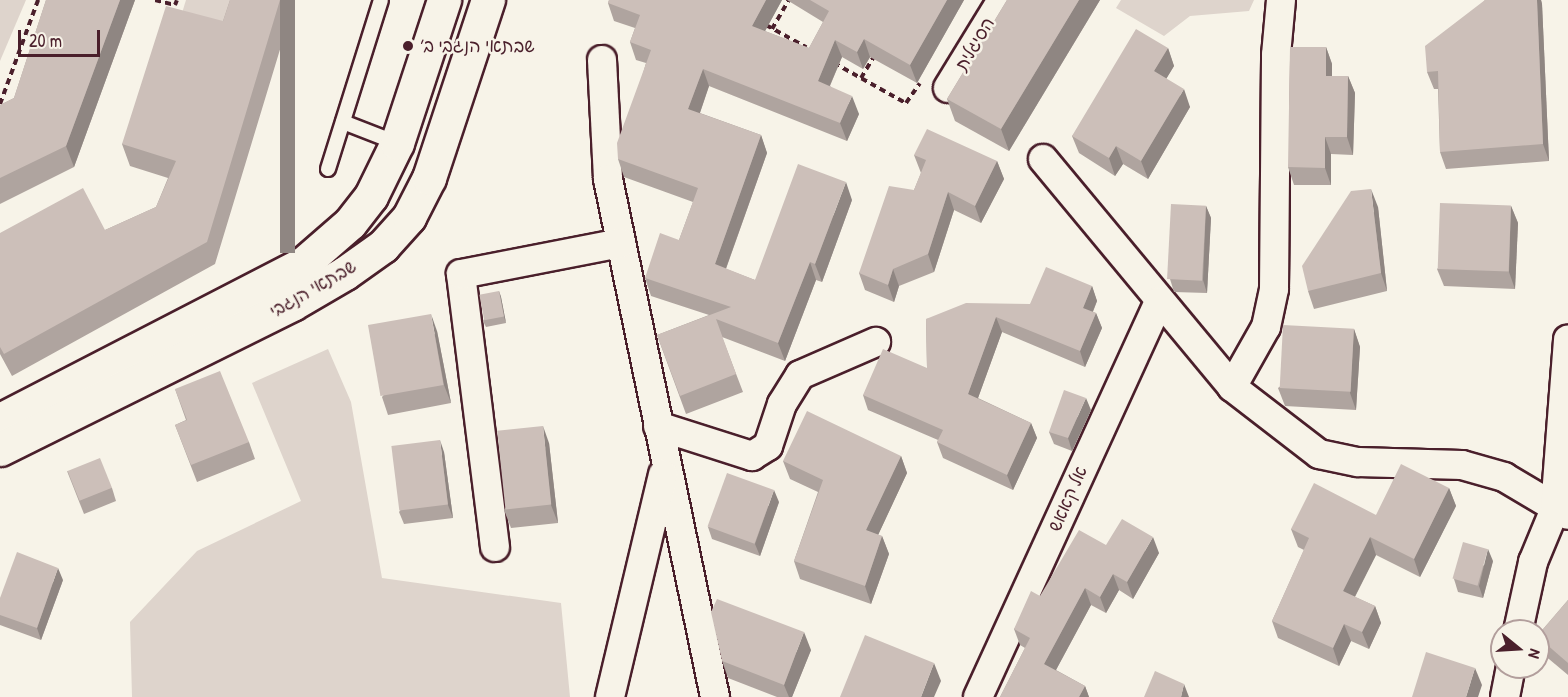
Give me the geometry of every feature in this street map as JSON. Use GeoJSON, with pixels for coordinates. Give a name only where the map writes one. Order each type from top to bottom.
{"type":"FeatureCollection","features":[{"type":"Feature","properties":{"kind":"street","name":"שבתאי הנגבי"},"geometry":{"type":"LineString","coordinates":[[0,420],[304,263],[350,223],[371,195],[397,143],[444,0]]}},
{"type":"Feature","properties":{"kind":"street","name":"שבתאי הנגבי"},"geometry":{"type":"LineString","coordinates":[[0,449],[292,304],[345,273],[383,246],[409,217],[429,178],[488,0]]}},
{"type":"Feature","properties":{"kind":"street","name":"הסיגלית"},"geometry":{"type":"LineString","coordinates":[[948,88],[1002,0]]}},
{"type":"Feature","properties":{"kind":"street"},"geometry":{"type":"LineString","coordinates":[[1232,387],[1266,327],[1274,289],[1276,55],[1281,0]]}},
{"type":"Feature","properties":{"kind":"street"},"geometry":{"type":"LineString","coordinates":[[602,60],[607,167],[665,463],[715,697]]}},
{"type":"Feature","properties":{"kind":"street"},"geometry":{"type":"LineString","coordinates":[[1043,159],[1232,387],[1319,454],[1358,462],[1462,465],[1504,477],[1562,512]]}},
{"type":"Feature","properties":{"kind":"street"},"geometry":{"type":"LineString","coordinates":[[495,548],[461,274],[621,243]]}},
{"type":"Feature","properties":{"kind":"street","name":"אל קאאש"},"geometry":{"type":"LineString","coordinates":[[978,697],[1159,301]]}},
{"type":"Feature","properties":{"kind":"street"},"geometry":{"type":"LineString","coordinates":[[1521,619],[1533,561],[1562,512],[1568,339]]}},
{"type":"Feature","properties":{"kind":"street"},"geometry":{"type":"LineString","coordinates":[[658,426],[752,456],[768,446],[782,404],[800,375],[876,342]]}},
{"type":"Feature","properties":{"kind":"street"},"geometry":{"type":"LineString","coordinates":[[610,697],[665,463]]}},
{"type":"Feature","properties":{"kind":"street"},"geometry":{"type":"LineString","coordinates":[[1505,697],[1509,679]]}},
{"type":"Feature","properties":{"kind":"lane"},"geometry":{"type":"LineString","coordinates":[[328,169],[381,0]]}},
{"type":"Feature","properties":{"kind":"lane"},"geometry":{"type":"LineString","coordinates":[[343,122],[397,143]]}},
{"type":"Feature","properties":{"kind":"path"},"geometry":{"type":"LineString","coordinates":[[1,103],[38,0]]}},
{"type":"Feature","properties":{"kind":"path"},"geometry":{"type":"LineString","coordinates":[[155,0],[175,5],[177,0]]}},
{"type":"Feature","properties":{"kind":"path"},"geometry":{"type":"LineString","coordinates":[[772,29],[789,0]]}},
{"type":"Feature","properties":{"kind":"path"},"geometry":{"type":"LineString","coordinates":[[763,24],[813,51]]}},
{"type":"Feature","properties":{"kind":"path"},"geometry":{"type":"LineString","coordinates":[[861,78],[879,49]]}},
{"type":"Feature","properties":{"kind":"path"},"geometry":{"type":"LineString","coordinates":[[823,57],[906,103]]}},
{"type":"Feature","properties":{"kind":"shaded area"},"geometry":{"type":"Polygon","coordinates":[[[0,0],[26,0],[0,61],[0,0]]]}},
{"type":"Feature","properties":{"kind":"shaded area"},"geometry":{"type":"Polygon","coordinates":[[[186,0],[240,0],[229,30],[182,13],[186,0]]]}},
{"type":"Feature","properties":{"kind":"shaded area"},"geometry":{"type":"Polygon","coordinates":[[[1121,0],[1254,0],[1249,11],[1190,16],[1164,36],[1116,8],[1121,0]]]}},
{"type":"Feature","properties":{"kind":"shaded area"},"geometry":{"type":"Polygon","coordinates":[[[328,349],[351,402],[382,578],[561,603],[570,697],[132,697],[130,622],[197,551],[301,501],[252,383],[328,349]]]}},
{"type":"Feature","properties":{"kind":"building"},"geometry":{"type":"Polygon","coordinates":[[[46,0],[120,0],[66,146],[0,178],[0,105],[14,98],[46,0]]]}},
{"type":"Feature","properties":{"kind":"building"},"geometry":{"type":"Polygon","coordinates":[[[230,0],[280,0],[207,242],[4,354],[0,347],[0,233],[83,188],[105,230],[156,207],[176,161],[122,144],[166,6],[223,21],[230,0]]]}},
{"type":"Feature","properties":{"kind":"building"},"geometry":{"type":"Polygon","coordinates":[[[609,0],[766,0],[752,26],[809,48],[829,11],[810,0],[947,0],[910,65],[864,39],[857,52],[835,40],[818,81],[852,96],[840,123],[703,69],[688,109],[761,135],[715,264],[755,280],[798,164],[846,182],[815,264],[810,262],[778,343],[716,319],[736,374],[680,396],[657,335],[731,307],[645,278],[660,233],[679,240],[698,188],[618,159],[617,143],[651,50],[630,42],[640,15],[608,3],[609,0]]]}},
{"type":"Feature","properties":{"kind":"building"},"geometry":{"type":"Polygon","coordinates":[[[1007,0],[1079,0],[1001,129],[947,99],[1007,0]]]}},
{"type":"Feature","properties":{"kind":"building"},"geometry":{"type":"Polygon","coordinates":[[[1485,0],[1537,0],[1543,144],[1440,152],[1438,71],[1427,72],[1425,46],[1485,0]]]}},
{"type":"Feature","properties":{"kind":"building"},"geometry":{"type":"Polygon","coordinates":[[[1136,29],[1168,48],[1154,71],[1184,89],[1141,161],[1116,146],[1109,158],[1072,136],[1136,29]]]}},
{"type":"Feature","properties":{"kind":"building"},"geometry":{"type":"Polygon","coordinates":[[[1290,47],[1326,47],[1326,76],[1348,76],[1347,137],[1325,137],[1325,168],[1288,167],[1290,47]]]}},
{"type":"Feature","properties":{"kind":"building"},"geometry":{"type":"Polygon","coordinates":[[[927,129],[997,161],[975,206],[948,192],[928,254],[893,269],[888,285],[859,273],[889,186],[914,190],[926,160],[914,155],[927,129]]]}},
{"type":"Feature","properties":{"kind":"building"},"geometry":{"type":"Polygon","coordinates":[[[1371,189],[1381,273],[1308,291],[1302,266],[1351,191],[1371,189]]]}},
{"type":"Feature","properties":{"kind":"building"},"geometry":{"type":"Polygon","coordinates":[[[1440,203],[1511,205],[1509,271],[1438,269],[1440,203]]]}},
{"type":"Feature","properties":{"kind":"building"},"geometry":{"type":"Polygon","coordinates":[[[1171,204],[1206,206],[1202,281],[1167,279],[1171,204]]]}},
{"type":"Feature","properties":{"kind":"building"},"geometry":{"type":"Polygon","coordinates":[[[1046,267],[1092,286],[1083,308],[1096,313],[1080,351],[996,317],[968,394],[1031,423],[1007,475],[937,442],[943,430],[863,395],[883,349],[927,368],[926,319],[966,303],[1030,304],[1046,267]]]}},
{"type":"Feature","properties":{"kind":"building"},"geometry":{"type":"Polygon","coordinates":[[[499,291],[504,317],[484,320],[479,295],[499,291]]]}},
{"type":"Feature","properties":{"kind":"building"},"geometry":{"type":"Polygon","coordinates":[[[431,314],[444,385],[380,396],[368,325],[431,314]]]}},
{"type":"Feature","properties":{"kind":"building"},"geometry":{"type":"Polygon","coordinates":[[[1283,325],[1354,329],[1351,392],[1280,388],[1283,325]]]}},
{"type":"Feature","properties":{"kind":"building"},"geometry":{"type":"Polygon","coordinates":[[[220,371],[249,442],[191,465],[175,425],[187,420],[175,389],[220,371]]]}},
{"type":"Feature","properties":{"kind":"building"},"geometry":{"type":"Polygon","coordinates":[[[1064,390],[1086,398],[1068,438],[1049,432],[1064,390]]]}},
{"type":"Feature","properties":{"kind":"building"},"geometry":{"type":"Polygon","coordinates":[[[807,411],[901,456],[866,530],[882,536],[865,586],[794,561],[823,480],[783,461],[807,411]]]}},
{"type":"Feature","properties":{"kind":"building"},"geometry":{"type":"Polygon","coordinates":[[[543,426],[551,505],[506,509],[497,431],[543,426]]]}},
{"type":"Feature","properties":{"kind":"building"},"geometry":{"type":"Polygon","coordinates":[[[440,440],[448,505],[399,510],[391,446],[440,440]]]}},
{"type":"Feature","properties":{"kind":"building"},"geometry":{"type":"Polygon","coordinates":[[[100,458],[112,488],[80,501],[68,471],[100,458]]]}},
{"type":"Feature","properties":{"kind":"building"},"geometry":{"type":"Polygon","coordinates":[[[1401,464],[1449,488],[1414,559],[1370,537],[1343,591],[1375,606],[1362,632],[1344,624],[1333,648],[1272,621],[1309,538],[1291,529],[1314,483],[1376,515],[1401,464]]]}},
{"type":"Feature","properties":{"kind":"building"},"geometry":{"type":"Polygon","coordinates":[[[727,473],[774,490],[754,544],[708,527],[727,473]]]}},
{"type":"Feature","properties":{"kind":"building"},"geometry":{"type":"Polygon","coordinates":[[[1122,519],[1153,537],[1127,582],[1113,574],[1100,597],[1085,588],[1044,664],[1085,686],[1079,697],[1000,697],[1030,638],[1014,629],[1031,591],[1040,596],[1079,530],[1106,545],[1122,519]]]}},
{"type":"Feature","properties":{"kind":"building"},"geometry":{"type":"Polygon","coordinates":[[[1463,542],[1488,549],[1478,586],[1453,579],[1463,542]]]}},
{"type":"Feature","properties":{"kind":"building"},"geometry":{"type":"Polygon","coordinates":[[[17,552],[58,568],[37,628],[0,615],[0,598],[17,552]]]}},
{"type":"Feature","properties":{"kind":"building"},"geometry":{"type":"Polygon","coordinates":[[[717,599],[804,632],[784,685],[722,661],[711,612],[717,599]]]}},
{"type":"Feature","properties":{"kind":"building"},"geometry":{"type":"Polygon","coordinates":[[[1568,600],[1568,663],[1550,647],[1550,621],[1568,600]]]}},
{"type":"Feature","properties":{"kind":"building"},"geometry":{"type":"Polygon","coordinates":[[[865,635],[934,663],[921,697],[840,697],[865,635]]]}},
{"type":"Feature","properties":{"kind":"building"},"geometry":{"type":"Polygon","coordinates":[[[1426,652],[1475,668],[1466,697],[1412,697],[1426,652]]]}},
{"type":"Feature","properties":{"kind":"building"},"geometry":{"type":"Polygon","coordinates":[[[1155,671],[1184,684],[1181,697],[1144,697],[1155,671]]]}},
{"type":"Feature","properties":{"kind":"place","name":"שבתאי הנגבי ב׳"},"geometry":{"type":"Point","coordinates":[408,46]}}]}
